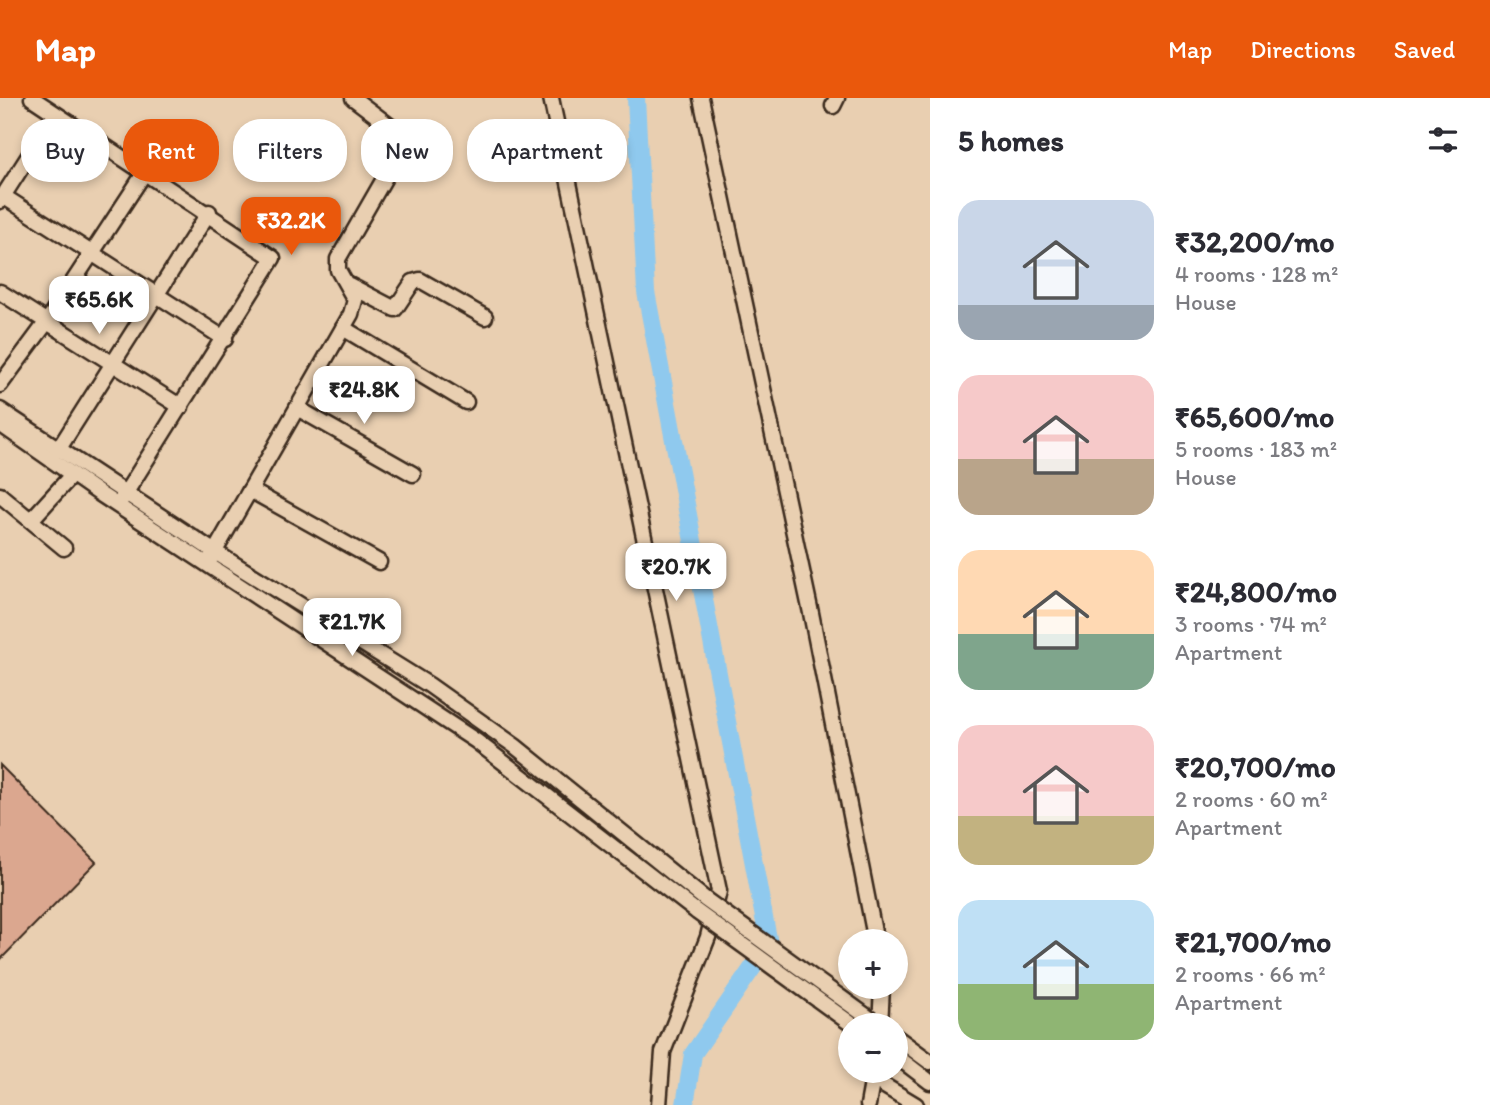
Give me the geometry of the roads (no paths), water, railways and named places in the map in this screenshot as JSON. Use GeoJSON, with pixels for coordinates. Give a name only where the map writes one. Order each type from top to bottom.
{"type":"FeatureCollection","features":[{"type":"Feature","properties":{"kind":"street"},"geometry":{"type":"LineString","coordinates":[[32,98],[123,158]]}},
{"type":"Feature","properties":{"kind":"street"},"geometry":{"type":"LineString","coordinates":[[206,565],[343,328],[355,300],[338,270],[338,259],[407,139],[353,98]]}},
{"type":"Feature","properties":{"kind":"street"},"geometry":{"type":"LineString","coordinates":[[551,98],[719,891],[708,937],[663,1052],[659,1105]]}},
{"type":"Feature","properties":{"kind":"street"},"geometry":{"type":"LineString","coordinates":[[701,98],[811,613],[873,929]]}},
{"type":"Feature","properties":{"kind":"street"},"geometry":{"type":"LineString","coordinates":[[55,115],[2,199],[92,253],[225,339]]}},
{"type":"Feature","properties":{"kind":"street"},"geometry":{"type":"LineString","coordinates":[[0,385],[46,323],[138,182]]}},
{"type":"Feature","properties":{"kind":"street"},"geometry":{"type":"LineString","coordinates":[[122,500],[274,258],[161,182]]}},
{"type":"Feature","properties":{"kind":"street"},"geometry":{"type":"LineString","coordinates":[[58,450],[209,212]]}},
{"type":"Feature","properties":{"kind":"street"},"geometry":{"type":"LineString","coordinates":[[347,284],[395,309],[413,282],[420,280],[485,317]]}},
{"type":"Feature","properties":{"kind":"street"},"geometry":{"type":"LineString","coordinates":[[0,292],[181,407]]}},
{"type":"Feature","properties":{"kind":"street"},"geometry":{"type":"LineString","coordinates":[[343,328],[466,401]]}},
{"type":"Feature","properties":{"kind":"street"},"geometry":{"type":"LineString","coordinates":[[297,408],[413,474]]}},
{"type":"Feature","properties":{"kind":"street"},"geometry":{"type":"LineString","coordinates":[[2,418],[58,450],[206,565],[482,745],[701,906],[838,1014]]}},
{"type":"Feature","properties":{"kind":"street"},"geometry":{"type":"LineString","coordinates":[[2,418],[72,475],[215,552],[429,685],[509,741],[701,906],[861,1013]]}},
{"type":"Feature","properties":{"kind":"street"},"geometry":{"type":"LineString","coordinates":[[31,520],[72,475]]}},
{"type":"Feature","properties":{"kind":"street"},"geometry":{"type":"LineString","coordinates":[[250,490],[379,562]]}},
{"type":"Feature","properties":{"kind":"street"},"geometry":{"type":"LineString","coordinates":[[0,495],[64,548]]}},
{"type":"Feature","properties":{"kind":"street"},"geometry":{"type":"LineString","coordinates":[[908,1046],[930,1062]]}},
{"type":"Feature","properties":{"kind":"street"},"geometry":{"type":"LineString","coordinates":[[908,1065],[927,1079]]}},
{"type":"Feature","properties":{"kind":"street"},"geometry":{"type":"LineString","coordinates":[[868,1105],[872,1083]]}},
{"type":"Feature","properties":{"kind":"street"},"geometry":{"type":"LineString","coordinates":[[884,1083],[916,1105]]}},
{"type":"Feature","properties":{"kind":"waterway"},"geometry":{"type":"LineString","coordinates":[[636,98],[646,292],[769,944],[693,1054],[685,1105]]}}]}
